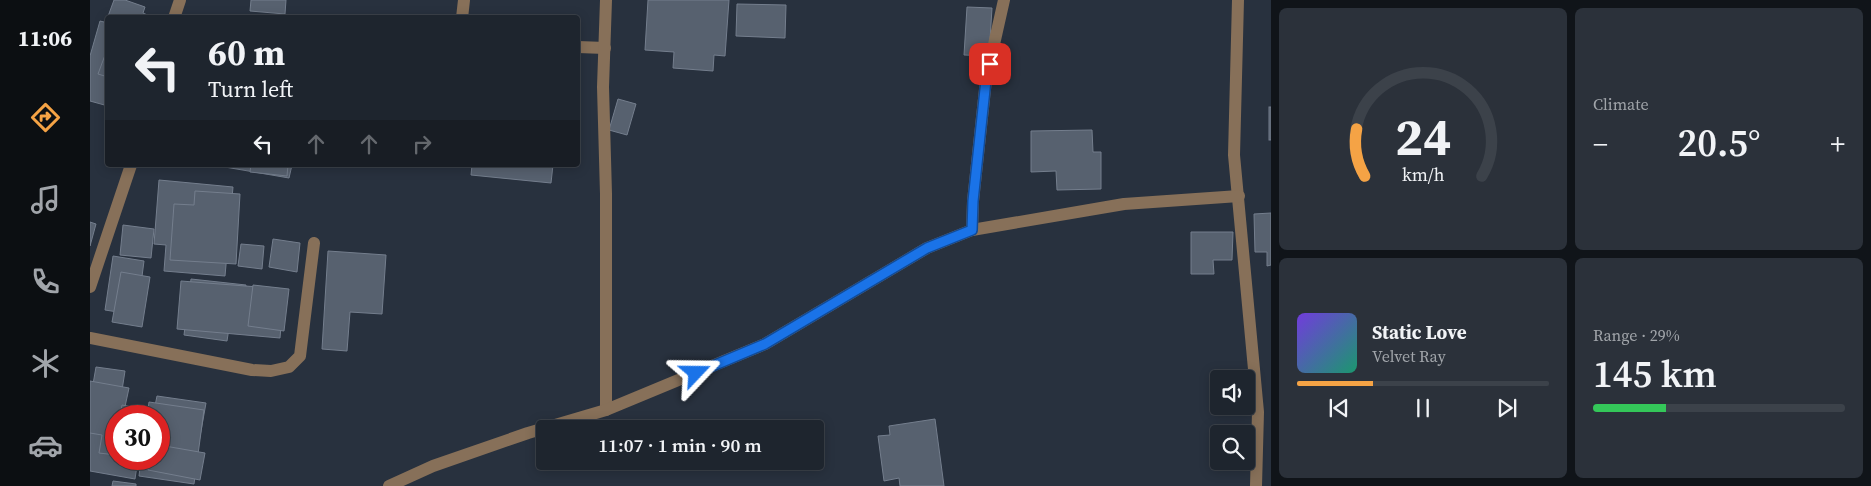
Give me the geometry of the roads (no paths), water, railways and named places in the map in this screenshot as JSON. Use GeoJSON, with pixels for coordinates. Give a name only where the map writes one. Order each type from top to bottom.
{"type":"FeatureCollection","features":[{"type":"Feature","properties":{"kind":"street"},"geometry":{"type":"LineString","coordinates":[[175,15],[180,0]]}},
{"type":"Feature","properties":{"kind":"street"},"geometry":{"type":"LineString","coordinates":[[462,15],[464,0]]}},
{"type":"Feature","properties":{"kind":"street"},"geometry":{"type":"LineString","coordinates":[[606,0],[603,87],[606,194],[606,410]]}},
{"type":"Feature","properties":{"kind":"street"},"geometry":{"type":"LineString","coordinates":[[972,230],[973,201],[986,80],[1004,0]]}},
{"type":"Feature","properties":{"kind":"street"},"geometry":{"type":"LineString","coordinates":[[1238,0],[1234,155],[1258,412],[1256,486]]}},
{"type":"Feature","properties":{"kind":"street"},"geometry":{"type":"LineString","coordinates":[[580,47],[604,48]]}},
{"type":"Feature","properties":{"kind":"street"},"geometry":{"type":"LineString","coordinates":[[90,287],[130,167]]}},
{"type":"Feature","properties":{"kind":"street"},"geometry":{"type":"LineString","coordinates":[[389,486],[433,466],[528,433],[606,410],[765,344],[927,248],[972,230],[1124,204],[1239,196]]}},
{"type":"Feature","properties":{"kind":"street"},"geometry":{"type":"LineString","coordinates":[[90,338],[252,370],[271,370],[289,367],[300,356],[314,243]]}}]}
